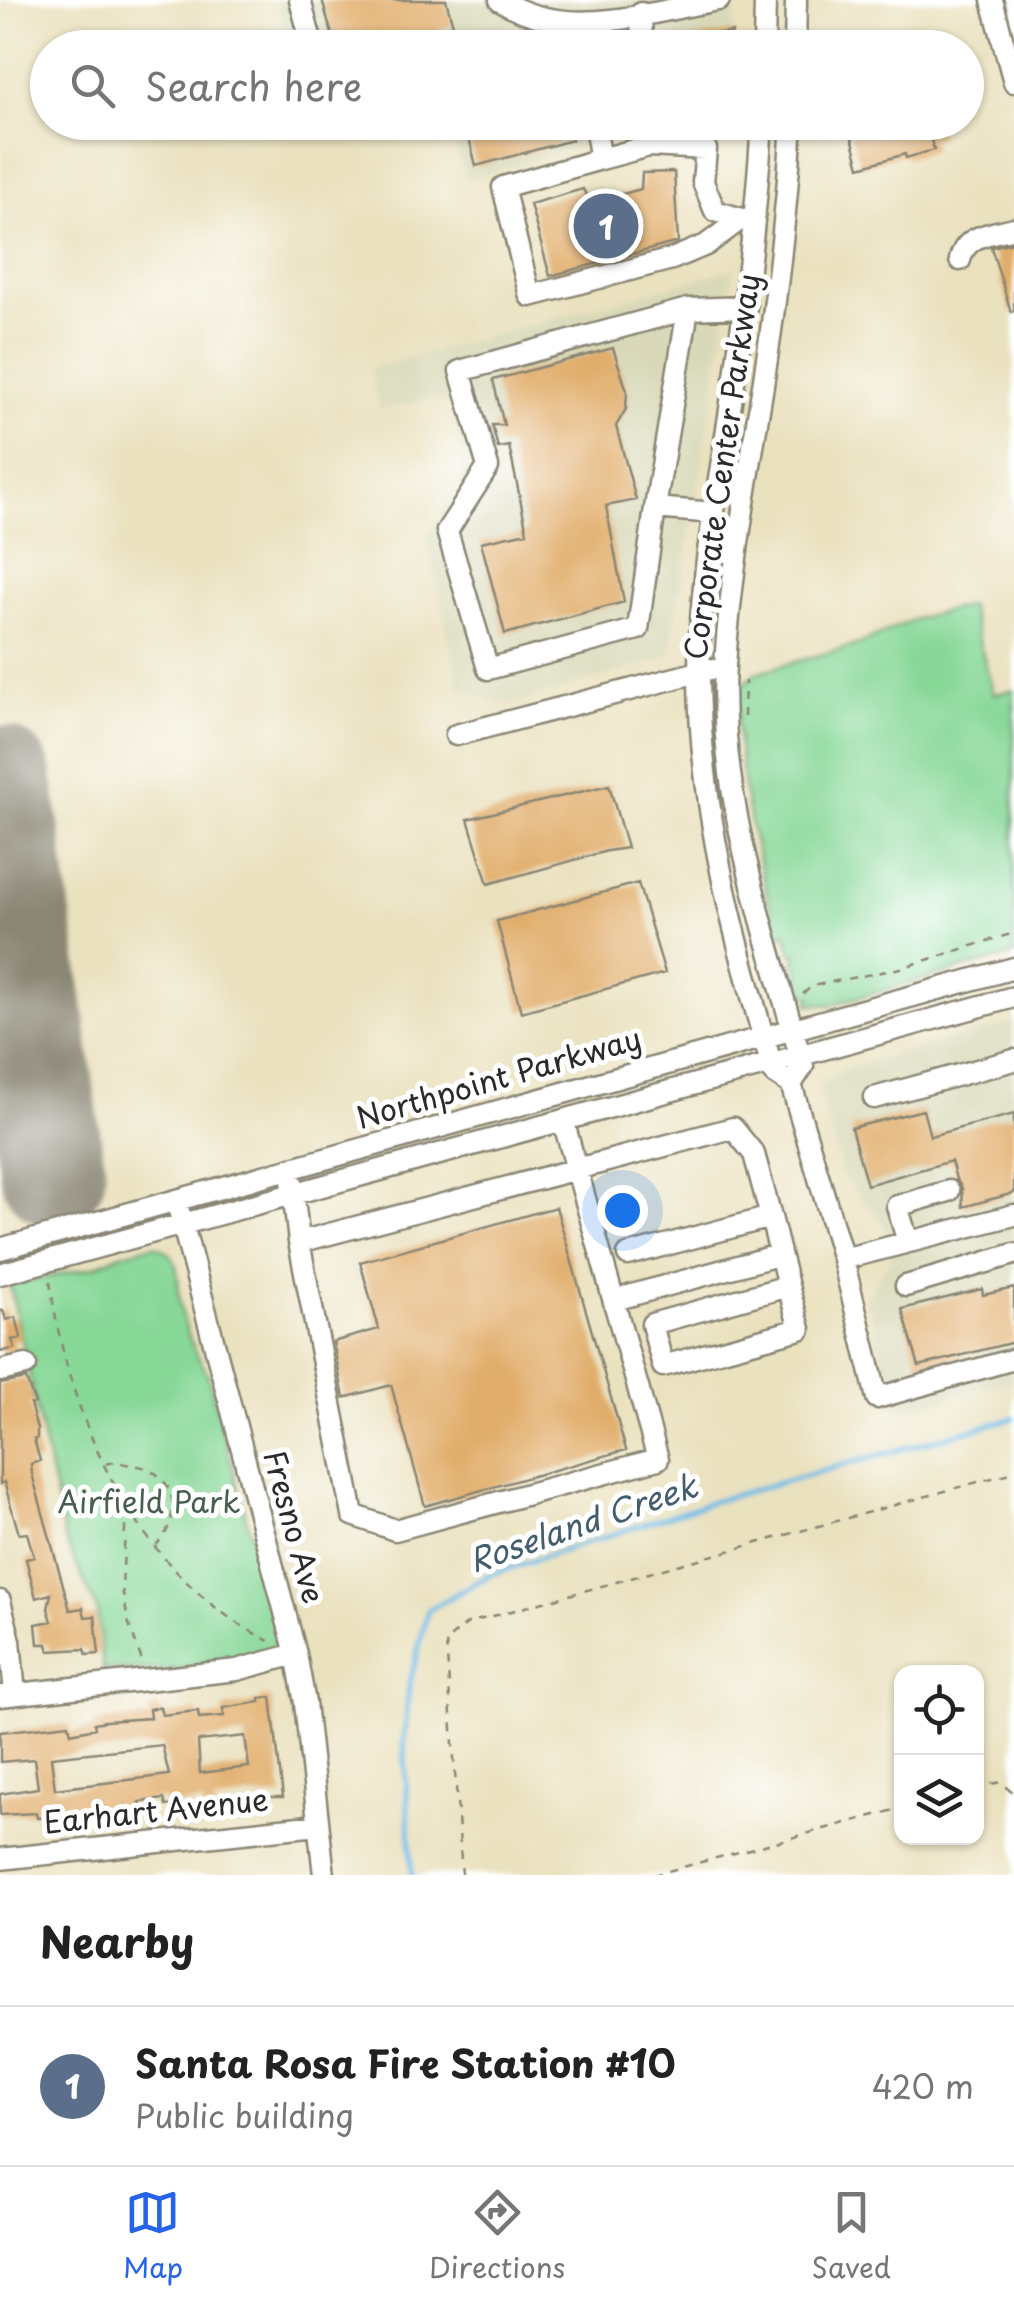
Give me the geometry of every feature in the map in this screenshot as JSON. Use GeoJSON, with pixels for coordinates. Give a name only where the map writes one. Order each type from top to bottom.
{"type":"FeatureCollection","features":[{"type":"Feature","properties":{"kind":"street"},"geometry":{"type":"LineString","coordinates":[[300,0],[308,30]]}},
{"type":"Feature","properties":{"kind":"street"},"geometry":{"type":"LineString","coordinates":[[500,0],[530,15],[564,22],[589,22],[716,0]]}},
{"type":"Feature","properties":{"kind":"street"},"geometry":{"type":"LineString","coordinates":[[765,30],[766,0]]}},
{"type":"Feature","properties":{"kind":"street"},"geometry":{"type":"LineString","coordinates":[[795,30],[796,0]]}},
{"type":"Feature","properties":{"kind":"street"},"geometry":{"type":"LineString","coordinates":[[992,0],[1014,82]]}},
{"type":"Feature","properties":{"kind":"street"},"geometry":{"type":"LineString","coordinates":[[641,13],[641,30]]}},
{"type":"Feature","properties":{"kind":"street"},"geometry":{"type":"LineString","coordinates":[[564,22],[564,30]]}},
{"type":"Feature","properties":{"kind":"street"},"geometry":{"type":"LineString","coordinates":[[597,140],[601,159]]}},
{"type":"Feature","properties":{"kind":"street"},"geometry":{"type":"LineString","coordinates":[[648,140],[649,146]]}},
{"type":"Feature","properties":{"kind":"street","name":"Corporate Center Parkway"},"geometry":{"type":"LineString","coordinates":[[759,140],[748,220],[746,306],[703,586],[698,672],[702,766],[730,916],[774,1074],[791,1084]]}},
{"type":"Feature","properties":{"kind":"street","name":"Corporate Center Parkway"},"geometry":{"type":"LineString","coordinates":[[791,140],[786,224],[740,532],[725,666],[732,777],[749,874],[800,1056]]}},
{"type":"Feature","properties":{"kind":"street"},"geometry":{"type":"LineString","coordinates":[[649,146],[706,149],[703,182],[715,211],[748,220],[706,245],[672,259],[530,296],[503,187],[649,146]]}},
{"type":"Feature","properties":{"kind":"street"},"geometry":{"type":"LineString","coordinates":[[960,260],[963,249],[972,240],[1014,228]]}},
{"type":"Feature","properties":{"kind":"street"},"geometry":{"type":"LineString","coordinates":[[688,309],[638,629],[488,669],[447,531],[488,467],[460,371],[688,309],[746,306]]}},
{"type":"Feature","properties":{"kind":"street"},"geometry":{"type":"LineString","coordinates":[[656,508],[714,513]]}},
{"type":"Feature","properties":{"kind":"street"},"geometry":{"type":"LineString","coordinates":[[456,735],[725,666]]}},
{"type":"Feature","properties":{"kind":"street","name":"Northpoint Parkway"},"geometry":{"type":"LineString","coordinates":[[0,1249],[1014,968]]}},
{"type":"Feature","properties":{"kind":"street","name":"Northpoint Parkway"},"geometry":{"type":"LineString","coordinates":[[0,1274],[1014,998]]}},
{"type":"Feature","properties":{"kind":"street"},"geometry":{"type":"LineString","coordinates":[[800,1056],[803,1066],[791,1084],[843,1259],[878,1398],[1014,1359]]}},
{"type":"Feature","properties":{"kind":"street"},"geometry":{"type":"LineString","coordinates":[[874,1098],[1014,1060]]}},
{"type":"Feature","properties":{"kind":"street"},"geometry":{"type":"LineString","coordinates":[[288,1169],[296,1193],[299,1242],[353,1515],[395,1530],[658,1459],[563,1120]]}},
{"type":"Feature","properties":{"kind":"street"},"geometry":{"type":"LineString","coordinates":[[299,1242],[733,1128],[754,1154],[800,1329],[663,1366],[652,1324],[788,1286]]}},
{"type":"Feature","properties":{"kind":"street"},"geometry":{"type":"LineString","coordinates":[[908,1242],[897,1206],[949,1191]]}},
{"type":"Feature","properties":{"kind":"street","name":"Fresno Ave"},"geometry":{"type":"LineString","coordinates":[[178,1200],[181,1224],[296,1654],[306,1703],[324,1875]]}},
{"type":"Feature","properties":{"kind":"street"},"geometry":{"type":"LineString","coordinates":[[843,1259],[1014,1214]]}},
{"type":"Feature","properties":{"kind":"street"},"geometry":{"type":"LineString","coordinates":[[628,1255],[771,1217]]}},
{"type":"Feature","properties":{"kind":"street"},"geometry":{"type":"LineString","coordinates":[[614,1300],[778,1254]]}},
{"type":"Feature","properties":{"kind":"street"},"geometry":{"type":"LineString","coordinates":[[906,1286],[1014,1254]]}},
{"type":"Feature","properties":{"kind":"street"},"geometry":{"type":"LineString","coordinates":[[0,1371],[26,1365]]}},
{"type":"Feature","properties":{"kind":"street"},"geometry":{"type":"LineString","coordinates":[[0,1601],[10,1641],[7,1695],[237,1670],[296,1654]]}},
{"type":"Feature","properties":{"kind":"street","name":"Earhart Avenue"},"geometry":{"type":"LineString","coordinates":[[0,1858],[318,1825]]}},
{"type":"Feature","properties":{"kind":"path"},"geometry":{"type":"LineString","coordinates":[[744,722],[745,680]]}},
{"type":"Feature","properties":{"kind":"path"},"geometry":{"type":"LineString","coordinates":[[802,995],[812,986],[888,971],[1014,933]]}},
{"type":"Feature","properties":{"kind":"path"},"geometry":{"type":"LineString","coordinates":[[49,1275],[57,1326],[74,1388],[126,1508],[175,1569],[218,1608],[269,1641]]}},
{"type":"Feature","properties":{"kind":"path"},"geometry":{"type":"LineString","coordinates":[[104,1464],[117,1461],[147,1468],[168,1488],[173,1518],[167,1534],[156,1546]]}},
{"type":"Feature","properties":{"kind":"path"},"geometry":{"type":"LineString","coordinates":[[462,1875],[446,1641],[468,1624],[1014,1472]]}},
{"type":"Feature","properties":{"kind":"path"},"geometry":{"type":"LineString","coordinates":[[126,1508],[122,1588],[142,1661]]}},
{"type":"Feature","properties":{"kind":"path"},"geometry":{"type":"LineString","coordinates":[[984,1786],[1000,1782],[1014,1794]]}},
{"type":"Feature","properties":{"kind":"path"},"geometry":{"type":"LineString","coordinates":[[653,1875],[894,1810]]}},
{"type":"Feature","properties":{"kind":"shaded area"},"geometry":{"type":"Polygon","coordinates":[[[276,0],[734,0],[734,30],[285,30],[276,0]]]}},
{"type":"Feature","properties":{"kind":"shaded area"},"geometry":{"type":"Polygon","coordinates":[[[454,140],[598,140],[467,180],[454,140]]]}},
{"type":"Feature","properties":{"kind":"shaded area"},"geometry":{"type":"Polygon","coordinates":[[[734,269],[669,657],[513,704],[489,700],[460,688],[427,538],[463,469],[451,407],[436,398],[380,410],[370,369],[734,269]]]}},
{"type":"Feature","properties":{"kind":"shaded area"},"geometry":{"type":"Polygon","coordinates":[[[1014,1022],[1014,1380],[895,1411],[866,1297],[891,1258],[884,1224],[842,1176],[819,1085],[844,1069],[1014,1022]]]}},
{"type":"Feature","properties":{"kind":"green space"},"geometry":{"type":"Polygon","coordinates":[[[969,605],[994,694],[1014,690],[1014,955],[830,1005],[808,1004],[812,997],[801,991],[798,967],[793,961],[797,959],[796,953],[792,954],[786,933],[778,935],[755,845],[739,748],[739,689],[755,673],[860,644],[912,620],[969,605]]]}},
{"type":"Feature","properties":{"kind":"green space","name":"Airfield Park"},"geometry":{"type":"Polygon","coordinates":[[[153,1245],[170,1254],[177,1269],[184,1323],[207,1372],[277,1641],[270,1652],[226,1663],[103,1670],[97,1609],[65,1540],[10,1285],[94,1267],[153,1245]]]}},
{"type":"Feature","properties":{"kind":"building"},"geometry":{"type":"Polygon","coordinates":[[[322,0],[446,0],[453,25],[439,30],[331,30],[322,0]]]}},
{"type":"Feature","properties":{"kind":"building"},"geometry":{"type":"Polygon","coordinates":[[[470,140],[572,140],[476,166],[470,140]]]}},
{"type":"Feature","properties":{"kind":"building"},"geometry":{"type":"Polygon","coordinates":[[[853,140],[931,140],[934,150],[860,167],[853,140]]]}},
{"type":"Feature","properties":{"kind":"building"},"geometry":{"type":"Polygon","coordinates":[[[674,172],[678,242],[550,276],[530,204],[583,189],[590,203],[641,189],[642,173],[674,172]]]}},
{"type":"Feature","properties":{"kind":"building"},"geometry":{"type":"Polygon","coordinates":[[[1014,242],[1014,311],[1011,312],[991,247],[1014,242]]]}},
{"type":"Feature","properties":{"kind":"building"},"geometry":{"type":"Polygon","coordinates":[[[613,348],[627,391],[626,409],[616,426],[636,500],[606,506],[624,602],[505,634],[481,542],[527,532],[509,446],[498,448],[492,425],[504,425],[493,380],[613,348]]]}},
{"type":"Feature","properties":{"kind":"building"},"geometry":{"type":"Polygon","coordinates":[[[609,785],[627,848],[488,884],[468,819],[609,785]]]}},
{"type":"Feature","properties":{"kind":"building"},"geometry":{"type":"Polygon","coordinates":[[[638,883],[665,973],[521,1012],[497,921],[638,883]]]}},
{"type":"Feature","properties":{"kind":"building"},"geometry":{"type":"Polygon","coordinates":[[[923,1110],[930,1136],[1014,1114],[1014,1193],[963,1207],[962,1188],[951,1161],[867,1185],[851,1128],[923,1110]]]}},
{"type":"Feature","properties":{"kind":"building"},"geometry":{"type":"Polygon","coordinates":[[[556,1207],[626,1450],[425,1506],[391,1385],[344,1398],[333,1342],[379,1329],[360,1262],[556,1207]]]}},
{"type":"Feature","properties":{"kind":"building"},"geometry":{"type":"Polygon","coordinates":[[[1014,1288],[1014,1342],[919,1366],[902,1309],[982,1289],[983,1295],[1014,1288]]]}},
{"type":"Feature","properties":{"kind":"building"},"geometry":{"type":"Polygon","coordinates":[[[3,1310],[6,1320],[16,1317],[21,1338],[12,1340],[15,1348],[0,1352],[0,1311],[3,1310]]]}},
{"type":"Feature","properties":{"kind":"building"},"geometry":{"type":"Polygon","coordinates":[[[26,1379],[35,1403],[30,1404],[40,1461],[31,1464],[32,1474],[70,1610],[83,1608],[85,1617],[95,1616],[99,1654],[87,1655],[85,1649],[49,1651],[47,1644],[38,1644],[36,1624],[52,1621],[48,1609],[51,1594],[36,1598],[26,1559],[34,1557],[27,1533],[19,1534],[4,1482],[0,1484],[0,1384],[26,1379]]]}},
{"type":"Feature","properties":{"kind":"building"},"geometry":{"type":"Polygon","coordinates":[[[271,1697],[283,1797],[251,1797],[215,1803],[215,1809],[203,1810],[201,1803],[166,1806],[164,1799],[140,1802],[141,1811],[37,1818],[36,1813],[0,1815],[0,1794],[38,1788],[34,1759],[0,1762],[0,1732],[69,1724],[71,1733],[95,1728],[94,1723],[150,1718],[149,1709],[160,1707],[162,1715],[198,1711],[199,1718],[224,1716],[223,1708],[260,1702],[260,1698],[271,1697]],[[245,1736],[198,1741],[200,1773],[249,1767],[245,1736]],[[162,1745],[51,1757],[55,1789],[169,1775],[162,1745]]]}},
{"type":"Feature","properties":{"kind":"waterway","name":"Roseland Creek"},"geometry":{"type":"LineString","coordinates":[[412,1875],[404,1742],[409,1687],[428,1610],[489,1575],[714,1501],[1014,1418]]}},
{"type":"Feature","properties":{"kind":"runway"},"geometry":{"type":"LineString","coordinates":[[0,778],[53,1173]]}},
{"type":"Feature","properties":{"kind":"place","name":"Santa Rosa Fire Station #10"},"geometry":{"type":"Point","coordinates":[606,226]}}]}
